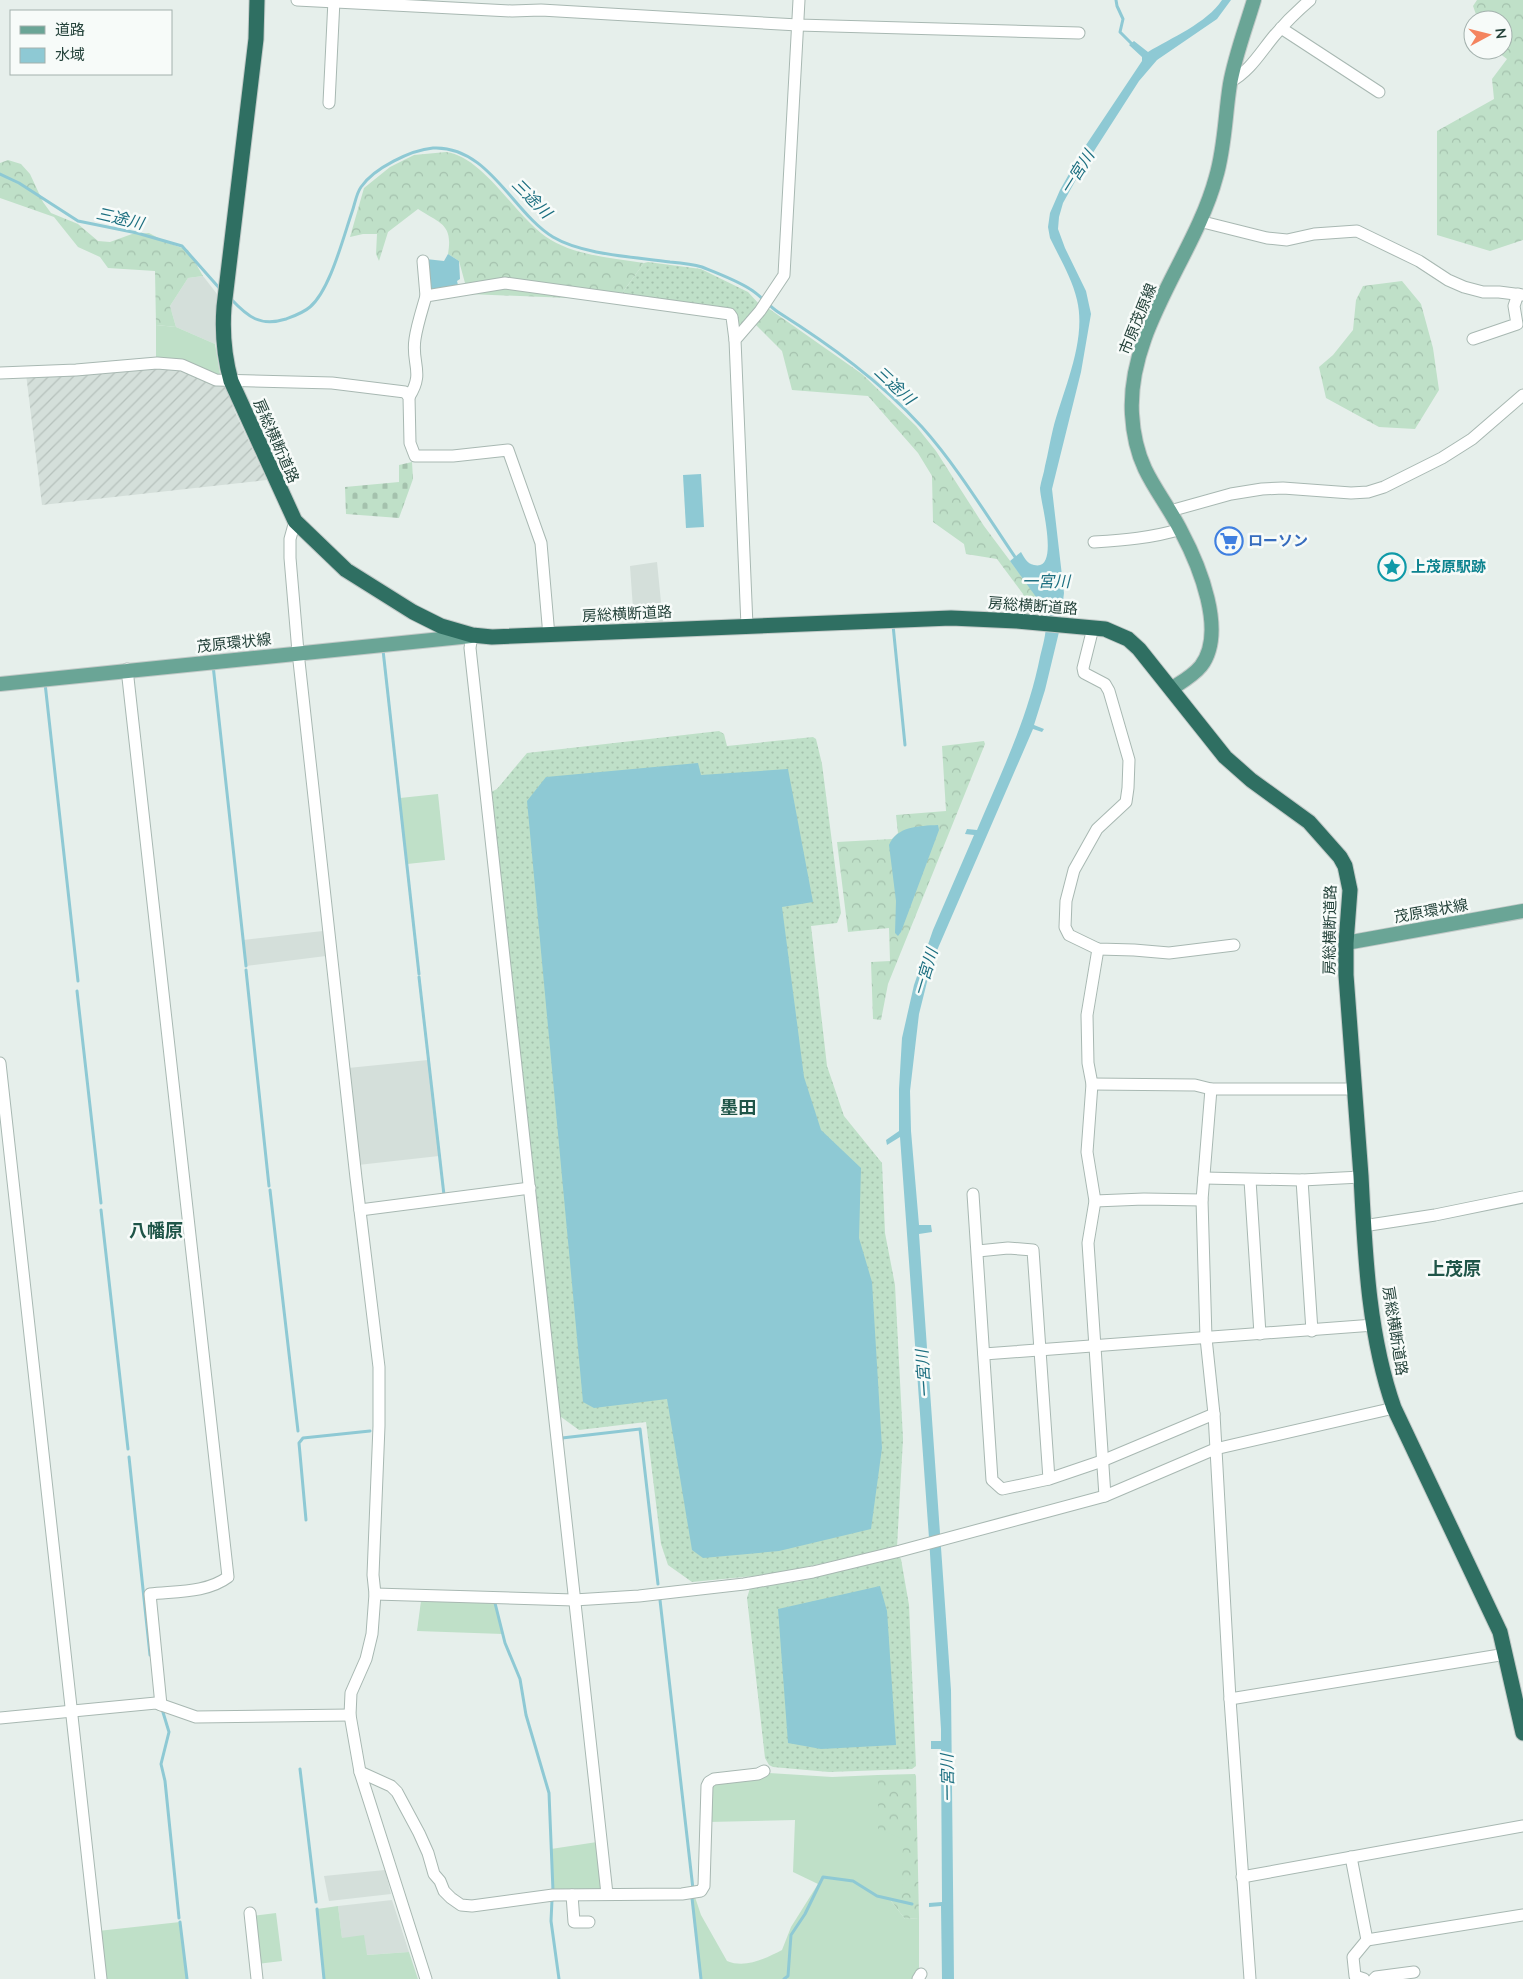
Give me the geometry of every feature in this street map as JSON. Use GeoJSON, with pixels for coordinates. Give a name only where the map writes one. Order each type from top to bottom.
{"type":"FeatureCollection","features":[{"type":"Feature","properties":{"kind":"highway","name":"房総横断道路"},"geometry":{"type":"LineString","coordinates":[[257,0],[256,38],[224,307],[222,336],[225,359],[231,381],[294,521],[346,570],[413,612],[441,626],[472,636],[549,636],[952,618],[1017,621],[1105,629],[1128,639],[1139,649],[1225,757],[1251,780],[1309,822],[1340,857],[1345,866],[1350,890],[1346,943],[1346,975],[1363,1226],[1374,1325],[1384,1382],[1394,1408],[1500,1632],[1523,1733]]}},
{"type":"Feature","properties":{"kind":"main road","name":"市原茂原線"},"geometry":{"type":"LineString","coordinates":[[1171,690],[1200,668],[1212,641],[1212,626],[1209,606],[1197,566],[1181,529],[1145,468],[1137,449],[1132,413],[1134,380],[1146,334],[1199,221],[1216,177],[1222,147],[1230,82],[1254,0]]}},
{"type":"Feature","properties":{"kind":"main road","name":"茂原環状線"},"geometry":{"type":"LineString","coordinates":[[0,684],[127,669],[472,636]]}},
{"type":"Feature","properties":{"kind":"main road","name":"茂原環状線"},"geometry":{"type":"LineString","coordinates":[[1346,943],[1523,911]]}},
{"type":"Feature","properties":{"kind":"street"},"geometry":{"type":"LineString","coordinates":[[297,0],[512,11],[542,5],[798,25],[1079,33]]}},
{"type":"Feature","properties":{"kind":"street"},"geometry":{"type":"LineString","coordinates":[[735,340],[760,311],[784,275],[799,0]]}},
{"type":"Feature","properties":{"kind":"street"},"geometry":{"type":"LineString","coordinates":[[1230,82],[1238,78],[1261,56],[1282,28],[1310,0]]}},
{"type":"Feature","properties":{"kind":"street"},"geometry":{"type":"LineString","coordinates":[[329,103],[334,1]]}},
{"type":"Feature","properties":{"kind":"street"},"geometry":{"type":"LineString","coordinates":[[1282,28],[1378,92]]}},
{"type":"Feature","properties":{"kind":"street"},"geometry":{"type":"LineString","coordinates":[[1199,221],[1267,238],[1280,239],[1340,231],[1357,231],[1419,261],[1448,280],[1464,287],[1482,292],[1520,294],[1514,306],[1517,324],[1473,339]]}},
{"type":"Feature","properties":{"kind":"street"},"geometry":{"type":"LineString","coordinates":[[423,261],[426,296],[415,338],[414,349],[418,379],[409,396],[410,443],[415,456],[453,456],[508,450],[541,543],[549,636]]}},
{"type":"Feature","properties":{"kind":"street"},"geometry":{"type":"LineString","coordinates":[[426,296],[505,283],[625,298],[730,314],[735,340],[747,626]]}},
{"type":"Feature","properties":{"kind":"street"},"geometry":{"type":"LineString","coordinates":[[0,373],[76,370],[156,363],[182,365],[216,380],[332,383],[405,392],[409,396]]}},
{"type":"Feature","properties":{"kind":"street"},"geometry":{"type":"LineString","coordinates":[[1170,511],[1231,494],[1262,489],[1283,488],[1351,493],[1368,492],[1384,487],[1442,458],[1472,439],[1523,395]]}},
{"type":"Feature","properties":{"kind":"street"},"geometry":{"type":"LineString","coordinates":[[294,521],[290,539],[290,558],[298,652],[379,1367],[373,1566],[375,1594],[370,1647],[352,1693],[350,1715],[360,1772],[426,1979]]}},
{"type":"Feature","properties":{"kind":"street"},"geometry":{"type":"LineString","coordinates":[[1094,542],[1140,539],[1181,529]]}},
{"type":"Feature","properties":{"kind":"street"},"geometry":{"type":"LineString","coordinates":[[1093,628],[1082,668],[1084,673],[1105,684],[1109,691],[1129,760],[1128,788],[1126,802],[1097,829],[1074,870],[1066,902],[1065,927],[1069,935],[1098,949],[1169,953],[1234,945]]}},
{"type":"Feature","properties":{"kind":"street"},"geometry":{"type":"LineString","coordinates":[[472,636],[471,658],[607,1894]]}},
{"type":"Feature","properties":{"kind":"street"},"geometry":{"type":"LineString","coordinates":[[127,669],[228,1577],[219,1584],[200,1589],[150,1594],[161,1705]]}},
{"type":"Feature","properties":{"kind":"street"},"geometry":{"type":"LineString","coordinates":[[1098,949],[1087,1015],[1088,1063],[1092,1084],[1087,1152],[1095,1201],[1088,1243],[1105,1496]]}},
{"type":"Feature","properties":{"kind":"street"},"geometry":{"type":"LineString","coordinates":[[0,1063],[101,1979]]}},
{"type":"Feature","properties":{"kind":"street"},"geometry":{"type":"LineString","coordinates":[[1092,1084],[1195,1085],[1211,1089],[1355,1089]]}},
{"type":"Feature","properties":{"kind":"street"},"geometry":{"type":"LineString","coordinates":[[1211,1089],[1202,1200],[1206,1338],[1214,1414],[1230,1699],[1250,1979]]}},
{"type":"Feature","properties":{"kind":"street"},"geometry":{"type":"LineString","coordinates":[[1204,1178],[1302,1180],[1361,1177]]}},
{"type":"Feature","properties":{"kind":"street"},"geometry":{"type":"LineString","coordinates":[[1250,1180],[1260,1334]]}},
{"type":"Feature","properties":{"kind":"street"},"geometry":{"type":"LineString","coordinates":[[1302,1180],[1312,1331]]}},
{"type":"Feature","properties":{"kind":"street"},"geometry":{"type":"LineString","coordinates":[[360,1210],[530,1188]]}},
{"type":"Feature","properties":{"kind":"street"},"geometry":{"type":"LineString","coordinates":[[974,1194],[992,1480],[1002,1489],[1049,1479],[1102,1461],[1214,1414]]}},
{"type":"Feature","properties":{"kind":"street"},"geometry":{"type":"LineString","coordinates":[[1363,1226],[1523,1197]]}},
{"type":"Feature","properties":{"kind":"street"},"geometry":{"type":"LineString","coordinates":[[1095,1201],[1144,1198],[1202,1200]]}},
{"type":"Feature","properties":{"kind":"street"},"geometry":{"type":"LineString","coordinates":[[978,1251],[1008,1248],[1033,1250],[1049,1479]]}},
{"type":"Feature","properties":{"kind":"street"},"geometry":{"type":"LineString","coordinates":[[984,1354],[1374,1325]]}},
{"type":"Feature","properties":{"kind":"street"},"geometry":{"type":"LineString","coordinates":[[375,1594],[574,1600],[639,1596],[744,1584],[814,1572],[966,1534],[1105,1496],[1215,1449],[1394,1408]]}},
{"type":"Feature","properties":{"kind":"street"},"geometry":{"type":"LineString","coordinates":[[1230,1699],[1506,1654]]}},
{"type":"Feature","properties":{"kind":"street"},"geometry":{"type":"LineString","coordinates":[[0,1718],[156,1703],[196,1717],[350,1715]]}},
{"type":"Feature","properties":{"kind":"street"},"geometry":{"type":"LineString","coordinates":[[360,1772],[392,1786],[422,1839],[434,1874],[440,1881],[444,1891],[456,1902],[472,1906],[554,1895],[682,1894],[701,1891],[704,1886],[707,1786],[709,1782],[714,1779],[758,1774],[764,1771]]}},
{"type":"Feature","properties":{"kind":"street"},"geometry":{"type":"LineString","coordinates":[[1242,1877],[1523,1826]]}},
{"type":"Feature","properties":{"kind":"street"},"geometry":{"type":"LineString","coordinates":[[1351,1857],[1367,1940]]}},
{"type":"Feature","properties":{"kind":"street"},"geometry":{"type":"LineString","coordinates":[[572,1895],[574,1922],[589,1922]]}},
{"type":"Feature","properties":{"kind":"street"},"geometry":{"type":"LineString","coordinates":[[250,1913],[257,1979]]}},
{"type":"Feature","properties":{"kind":"street"},"geometry":{"type":"LineString","coordinates":[[1364,1979],[1355,1976],[1353,1957],[1367,1940],[1523,1915]]}},
{"type":"Feature","properties":{"kind":"street"},"geometry":{"type":"LineString","coordinates":[[1374,1979],[1376,1977],[1414,1972]]}},
{"type":"Feature","properties":{"kind":"shaded area"},"geometry":{"type":"Polygon","coordinates":[[[203,276],[217,294],[215,344],[176,327],[170,306],[188,278],[203,276]]]}},
{"type":"Feature","properties":{"kind":"shaded area"},"geometry":{"type":"Polygon","coordinates":[[[153,368],[182,369],[226,387],[235,412],[267,480],[42,505],[26,374],[153,368]]]}},
{"type":"Feature","properties":{"kind":"shaded area"},"geometry":{"type":"Polygon","coordinates":[[[657,562],[663,622],[634,623],[630,566],[657,562]]]}},
{"type":"Feature","properties":{"kind":"shaded area"},"geometry":{"type":"Polygon","coordinates":[[[323,931],[326,956],[246,966],[243,940],[323,931]]]}},
{"type":"Feature","properties":{"kind":"shaded area"},"geometry":{"type":"Polygon","coordinates":[[[428,1060],[439,1156],[358,1165],[348,1068],[428,1060]]]}},
{"type":"Feature","properties":{"kind":"shaded area"},"geometry":{"type":"Polygon","coordinates":[[[385,1870],[391,1894],[329,1901],[324,1876],[385,1870]]]}},
{"type":"Feature","properties":{"kind":"shaded area"},"geometry":{"type":"Polygon","coordinates":[[[392,1900],[409,1952],[366,1955],[342,1938],[338,1906],[392,1900]]]}},
{"type":"Feature","properties":{"kind":"green space"},"geometry":{"type":"Polygon","coordinates":[[[1477,0],[1523,0],[1523,240],[1490,251],[1437,235],[1437,131],[1494,99],[1492,79],[1506,60],[1513,60],[1513,10],[1474,10],[1473,6],[1477,0]]]}},
{"type":"Feature","properties":{"kind":"green space"},"geometry":{"type":"Polygon","coordinates":[[[446,152],[460,156],[474,165],[525,218],[551,240],[584,253],[644,263],[617,300],[468,294],[459,261],[448,254],[449,236],[447,231],[439,222],[418,209],[388,232],[379,261],[376,254],[377,234],[363,234],[350,237],[364,188],[390,167],[414,155],[446,152]]]}},
{"type":"Feature","properties":{"kind":"green space"},"geometry":{"type":"Polygon","coordinates":[[[8,160],[21,164],[30,174],[43,202],[51,213],[78,224],[98,241],[110,242],[132,234],[149,233],[168,243],[188,250],[203,276],[188,278],[170,306],[176,327],[156,325],[155,271],[108,268],[100,257],[78,247],[54,217],[0,198],[0,163],[8,160]]]}},
{"type":"Feature","properties":{"kind":"green space"},"geometry":{"type":"Polygon","coordinates":[[[644,263],[701,269],[748,292],[760,305],[738,334],[734,315],[620,296],[644,263]]]}},
{"type":"Feature","properties":{"kind":"green space"},"geometry":{"type":"Polygon","coordinates":[[[1402,281],[1421,304],[1433,348],[1439,390],[1415,429],[1379,427],[1326,398],[1319,367],[1333,355],[1353,330],[1356,300],[1363,286],[1402,281]]]}},
{"type":"Feature","properties":{"kind":"green space"},"geometry":{"type":"Polygon","coordinates":[[[768,308],[862,374],[916,426],[936,451],[984,526],[1040,601],[1047,616],[1026,615],[1023,594],[997,559],[966,554],[964,544],[933,522],[932,476],[918,453],[868,396],[792,390],[782,351],[756,325],[768,308]]]}},
{"type":"Feature","properties":{"kind":"green space"},"geometry":{"type":"Polygon","coordinates":[[[156,325],[176,327],[215,344],[221,380],[156,359],[156,325]]]}},
{"type":"Feature","properties":{"kind":"green space"},"geometry":{"type":"Polygon","coordinates":[[[412,462],[413,479],[399,518],[346,514],[345,487],[399,482],[399,465],[412,462]]]}},
{"type":"Feature","properties":{"kind":"green space"},"geometry":{"type":"Polygon","coordinates":[[[719,731],[724,734],[727,746],[813,737],[816,739],[822,764],[841,913],[837,923],[811,926],[827,1066],[844,1116],[882,1163],[885,1233],[895,1285],[903,1439],[897,1547],[774,1574],[692,1582],[668,1565],[661,1544],[646,1422],[579,1430],[557,1414],[489,793],[497,789],[527,753],[719,731]]]}},
{"type":"Feature","properties":{"kind":"green space"},"geometry":{"type":"Polygon","coordinates":[[[984,741],[985,744],[888,984],[881,1020],[873,1019],[871,962],[890,961],[889,928],[848,932],[837,842],[892,839],[898,833],[896,815],[946,811],[942,746],[984,741]]]}},
{"type":"Feature","properties":{"kind":"green space"},"geometry":{"type":"Polygon","coordinates":[[[438,794],[445,860],[407,864],[400,798],[438,794]]]}},
{"type":"Feature","properties":{"kind":"green space"},"geometry":{"type":"Polygon","coordinates":[[[898,1555],[901,1559],[909,1605],[916,1766],[912,1769],[829,1772],[773,1767],[769,1765],[765,1758],[747,1598],[750,1588],[801,1581],[898,1555]]]}},
{"type":"Feature","properties":{"kind":"green space"},"geometry":{"type":"Polygon","coordinates":[[[421,1601],[495,1603],[503,1634],[417,1631],[421,1601]]]}},
{"type":"Feature","properties":{"kind":"green space"},"geometry":{"type":"Polygon","coordinates":[[[769,1773],[832,1777],[878,1775],[878,1829],[903,1839],[902,1890],[891,1901],[905,1919],[919,1918],[919,1973],[915,1979],[701,1979],[692,1898],[695,1897],[701,1915],[727,1961],[741,1964],[756,1962],[782,1950],[791,1927],[818,1884],[793,1872],[795,1820],[708,1822],[710,1783],[756,1777],[769,1773]]]}},
{"type":"Feature","properties":{"kind":"green space"},"geometry":{"type":"Polygon","coordinates":[[[915,1774],[919,1918],[905,1919],[891,1901],[878,1829],[878,1775],[915,1774]]]}},
{"type":"Feature","properties":{"kind":"green space"},"geometry":{"type":"Polygon","coordinates":[[[597,1842],[603,1892],[553,1891],[551,1849],[597,1842]]]}},
{"type":"Feature","properties":{"kind":"green space"},"geometry":{"type":"Polygon","coordinates":[[[338,1906],[342,1938],[364,1935],[367,1955],[409,1952],[418,1979],[324,1979],[317,1909],[338,1906]]]}},
{"type":"Feature","properties":{"kind":"green space"},"geometry":{"type":"Polygon","coordinates":[[[276,1913],[282,1961],[257,1964],[252,1916],[276,1913]]]}},
{"type":"Feature","properties":{"kind":"green space"},"geometry":{"type":"Polygon","coordinates":[[[180,1922],[187,1979],[103,1979],[98,1931],[180,1922]]]}},
{"type":"Feature","properties":{"kind":"water","name":"一宮川"},"geometry":{"type":"Polygon","coordinates":[[[1222,0],[1231,0],[1217,19],[1157,60],[1139,81],[1078,176],[1063,203],[1058,229],[1086,291],[1091,314],[1081,372],[1052,489],[1064,593],[1059,632],[1045,690],[1034,725],[1044,729],[1042,732],[1033,729],[932,962],[919,1014],[910,1091],[911,1131],[919,1225],[931,1225],[932,1232],[919,1234],[951,1690],[954,1979],[942,1979],[941,1906],[929,1907],[929,1903],[942,1902],[941,1749],[931,1749],[931,1741],[941,1741],[941,1729],[929,1538],[900,1137],[887,1145],[886,1140],[899,1131],[902,1038],[914,985],[933,930],[974,835],[965,834],[967,829],[977,830],[1021,724],[1035,680],[1044,639],[1046,621],[1044,608],[1010,561],[1021,552],[1028,562],[1034,565],[1042,564],[1046,558],[1048,547],[1047,534],[1040,488],[1053,429],[1072,365],[1079,332],[1079,316],[1075,292],[1050,238],[1048,227],[1050,213],[1060,190],[1082,151],[1142,61],[1142,57],[1129,45],[1134,41],[1148,52],[1198,23],[1222,0]]]}},
{"type":"Feature","properties":{"kind":"water"},"geometry":{"type":"Polygon","coordinates":[[[448,254],[459,261],[460,279],[457,281],[459,289],[428,291],[426,259],[444,261],[448,254]]]}},
{"type":"Feature","properties":{"kind":"water"},"geometry":{"type":"Polygon","coordinates":[[[701,474],[704,527],[686,528],[683,475],[701,474]]]}},
{"type":"Feature","properties":{"kind":"water"},"geometry":{"type":"Polygon","coordinates":[[[698,763],[701,775],[788,769],[813,902],[782,907],[804,1077],[821,1130],[861,1168],[859,1238],[872,1282],[882,1448],[871,1529],[779,1551],[703,1558],[692,1550],[667,1399],[594,1408],[583,1402],[527,801],[546,777],[698,763]]]}},
{"type":"Feature","properties":{"kind":"water"},"geometry":{"type":"Polygon","coordinates":[[[938,825],[939,830],[898,936],[895,933],[896,901],[889,845],[897,834],[909,828],[938,825]]]}},
{"type":"Feature","properties":{"kind":"water"},"geometry":{"type":"Polygon","coordinates":[[[880,1586],[887,1611],[896,1745],[821,1749],[788,1743],[778,1609],[880,1586]]]}},
{"type":"Feature","properties":{"kind":"waterway"},"geometry":{"type":"LineString","coordinates":[[1116,0],[1123,19],[1120,32],[1133,45]]}},
{"type":"Feature","properties":{"kind":"waterway","name":"三途川"},"geometry":{"type":"LineString","coordinates":[[231,299],[243,311],[255,319],[269,322],[286,319],[310,307],[324,289],[330,276],[358,193],[367,180],[394,161],[414,152],[433,148],[452,150],[469,157],[485,169],[539,226],[553,237],[565,243],[594,252],[698,266],[754,291],[778,312],[817,337],[872,379],[906,410],[947,458],[1017,560]]}},
{"type":"Feature","properties":{"kind":"waterway","name":"三途川"},"geometry":{"type":"LineString","coordinates":[[0,174],[19,183],[78,221],[137,233],[182,246],[221,290]]}},
{"type":"Feature","properties":{"kind":"waterway"},"geometry":{"type":"LineString","coordinates":[[893,625],[905,745]]}},
{"type":"Feature","properties":{"kind":"waterway"},"geometry":{"type":"LineString","coordinates":[[383,650],[419,974]]}},
{"type":"Feature","properties":{"kind":"waterway"},"geometry":{"type":"LineString","coordinates":[[213,665],[246,966]]}},
{"type":"Feature","properties":{"kind":"waterway"},"geometry":{"type":"LineString","coordinates":[[45,683],[78,981]]}},
{"type":"Feature","properties":{"kind":"waterway"},"geometry":{"type":"LineString","coordinates":[[246,970],[269,1186]]}},
{"type":"Feature","properties":{"kind":"waterway"},"geometry":{"type":"LineString","coordinates":[[419,977],[444,1195]]}},
{"type":"Feature","properties":{"kind":"waterway"},"geometry":{"type":"LineString","coordinates":[[77,991],[101,1203]]}},
{"type":"Feature","properties":{"kind":"waterway"},"geometry":{"type":"LineString","coordinates":[[270,1190],[298,1431]]}},
{"type":"Feature","properties":{"kind":"waterway"},"geometry":{"type":"LineString","coordinates":[[101,1210],[128,1449]]}},
{"type":"Feature","properties":{"kind":"waterway"},"geometry":{"type":"LineString","coordinates":[[562,1440],[562,1438],[640,1429],[658,1584]]}},
{"type":"Feature","properties":{"kind":"waterway"},"geometry":{"type":"LineString","coordinates":[[306,1520],[299,1443],[303,1438],[370,1431]]}},
{"type":"Feature","properties":{"kind":"waterway"},"geometry":{"type":"LineString","coordinates":[[129,1457],[150,1655]]}},
{"type":"Feature","properties":{"kind":"waterway"},"geometry":{"type":"LineString","coordinates":[[660,1600],[693,1889]]}},
{"type":"Feature","properties":{"kind":"waterway"},"geometry":{"type":"LineString","coordinates":[[495,1603],[505,1643],[520,1679],[526,1715],[549,1793],[553,1891]]}},
{"type":"Feature","properties":{"kind":"waterway"},"geometry":{"type":"LineString","coordinates":[[162,1709],[169,1732],[161,1764],[165,1781],[179,1918]]}},
{"type":"Feature","properties":{"kind":"waterway"},"geometry":{"type":"LineString","coordinates":[[300,1769],[316,1902]]}},
{"type":"Feature","properties":{"kind":"waterway"},"geometry":{"type":"LineString","coordinates":[[784,1979],[788,1976],[791,1935],[805,1914],[823,1877],[853,1881],[877,1896],[912,1904]]}},
{"type":"Feature","properties":{"kind":"waterway"},"geometry":{"type":"LineString","coordinates":[[692,1898],[701,1979]]}},
{"type":"Feature","properties":{"kind":"waterway"},"geometry":{"type":"LineString","coordinates":[[552,1900],[551,1921],[559,1979]]}},
{"type":"Feature","properties":{"kind":"waterway"},"geometry":{"type":"LineString","coordinates":[[317,1909],[324,1979]]}},
{"type":"Feature","properties":{"kind":"waterway"},"geometry":{"type":"LineString","coordinates":[[180,1922],[187,1979]]}},
{"type":"Feature","properties":{"kind":"place","name":"ローソン"},"geometry":{"type":"Point","coordinates":[1229,541]}},
{"type":"Feature","properties":{"kind":"place","name":"上茂原駅跡"},"geometry":{"type":"Point","coordinates":[1392,567]}},
{"type":"Feature","properties":{"kind":"district","name":"墨田"},"geometry":{"type":"Point","coordinates":[738,1108]}},
{"type":"Feature","properties":{"kind":"district","name":"八幡原"},"geometry":{"type":"Point","coordinates":[156,1231]}},
{"type":"Feature","properties":{"kind":"district","name":"上茂原"},"geometry":{"type":"Point","coordinates":[1454,1269]}}]}
